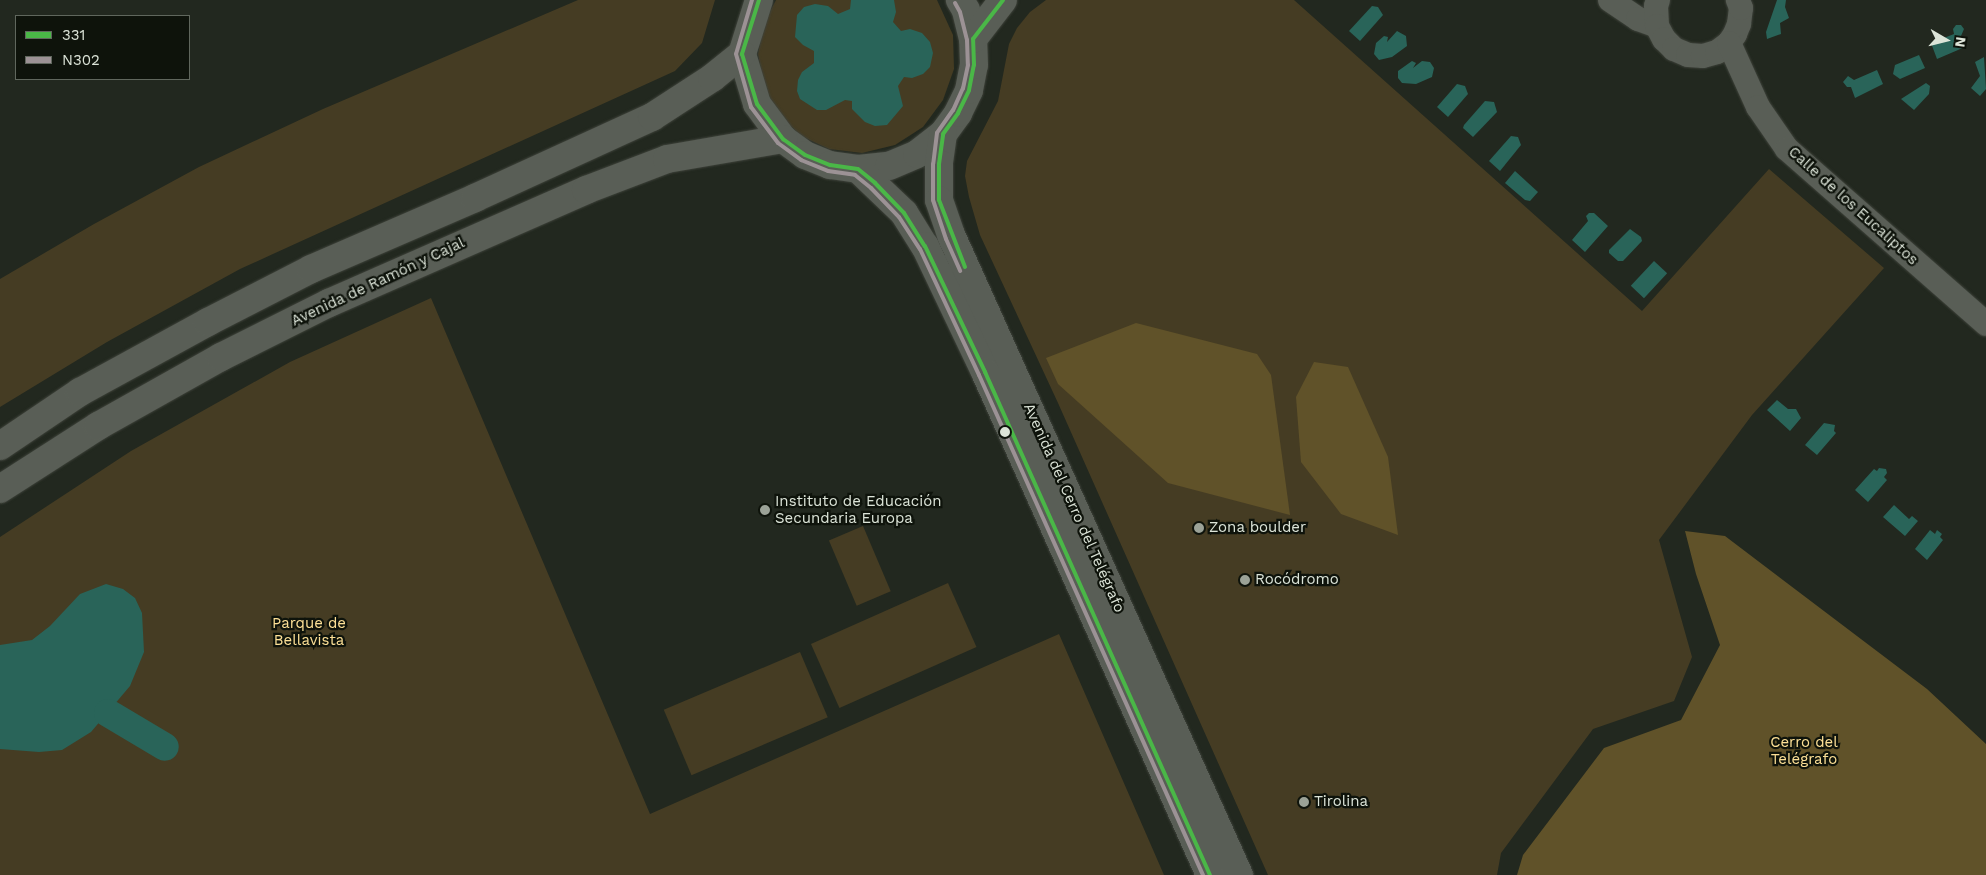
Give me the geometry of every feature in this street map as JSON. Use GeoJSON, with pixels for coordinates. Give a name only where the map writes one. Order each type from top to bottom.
{"type":"FeatureCollection","features":[{"type":"Feature","properties":{"kind":"street"},"geometry":{"type":"LineString","coordinates":[[0,446],[80,392],[208,322],[311,269],[475,198],[652,117],[712,78],[742,54],[760,0]]}},
{"type":"Feature","properties":{"kind":"street"},"geometry":{"type":"LineString","coordinates":[[742,54],[757,104],[782,139],[813,159],[830,165],[858,169],[889,166],[917,154],[943,134],[958,113],[969,90],[974,64],[974,39],[966,10],[960,0]]}},
{"type":"Feature","properties":{"kind":"street"},"geometry":{"type":"LineString","coordinates":[[974,39],[1003,0]]}},
{"type":"Feature","properties":{"kind":"street"},"geometry":{"type":"LineString","coordinates":[[1610,0],[1638,19],[1657,26]]}},
{"type":"Feature","properties":{"kind":"street"},"geometry":{"type":"LineString","coordinates":[[1658,0],[1656,6],[1657,26],[1664,39],[1674,49],[1688,55],[1703,56],[1717,52],[1734,33],[1752,0]]}},
{"type":"Feature","properties":{"kind":"street"},"geometry":{"type":"LineString","coordinates":[[1734,33],[1741,8],[1738,0]]}},
{"type":"Feature","properties":{"kind":"street","name":"Calle de los Eucaliptos"},"geometry":{"type":"LineString","coordinates":[[1734,33],[1758,107],[1787,149],[1986,324]]}},
{"type":"Feature","properties":{"kind":"street","name":"Avenida del Cerro del Telégrafo"},"geometry":{"type":"LineString","coordinates":[[943,134],[939,164],[939,200],[952,237],[1238,875]]}},
{"type":"Feature","properties":{"kind":"street","name":"Avenida de Ramón y Cajal"},"geometry":{"type":"LineString","coordinates":[[0,489],[98,426],[221,357],[329,302],[586,190],[667,159],[782,139]]}},
{"type":"Feature","properties":{"kind":"street","name":"Avenida del Cerro del Telégrafo"},"geometry":{"type":"LineString","coordinates":[[858,169],[884,191],[904,213],[925,246],[985,372],[1210,875]]}},
{"type":"Feature","properties":{"kind":"green space"},"geometry":{"type":"Polygon","coordinates":[[[578,0],[715,0],[702,43],[675,71],[240,269],[107,342],[0,407],[0,279],[94,224],[199,167],[323,109],[578,0]]]}},
{"type":"Feature","properties":{"kind":"green space"},"geometry":{"type":"Polygon","coordinates":[[[776,0],[937,0],[953,35],[954,69],[943,100],[923,127],[895,145],[862,153],[829,149],[801,136],[778,114],[764,86],[758,54],[764,23],[776,0]]]}},
{"type":"Feature","properties":{"kind":"green space"},"geometry":{"type":"Polygon","coordinates":[[[1046,0],[1294,0],[1642,311],[1769,169],[1884,268],[1752,415],[1659,540],[1692,657],[1674,701],[1593,729],[1501,853],[1497,875],[1268,875],[1058,403],[980,235],[969,197],[965,176],[967,161],[998,101],[1009,44],[1017,28],[1030,12],[1046,0]]]}},
{"type":"Feature","properties":{"kind":"green space","name":"Parque de Bellavista"},"geometry":{"type":"Polygon","coordinates":[[[431,298],[650,814],[1059,634],[1164,875],[0,875],[0,537],[131,451],[290,362],[431,298]]]}},
{"type":"Feature","properties":{"kind":"green space"},"geometry":{"type":"Polygon","coordinates":[[[1136,323],[1257,354],[1271,375],[1290,515],[1168,483],[1058,384],[1046,358],[1136,323]]]}},
{"type":"Feature","properties":{"kind":"green space"},"geometry":{"type":"Polygon","coordinates":[[[1314,362],[1348,367],[1388,457],[1398,535],[1341,514],[1301,462],[1296,397],[1314,362]]]}},
{"type":"Feature","properties":{"kind":"green space"},"geometry":{"type":"Polygon","coordinates":[[[863,526],[891,591],[857,606],[829,540],[863,526]]]}},
{"type":"Feature","properties":{"kind":"green space","name":"Cerro del Telégrafo"},"geometry":{"type":"Polygon","coordinates":[[[1685,531],[1725,536],[1927,689],[1986,744],[1986,875],[1517,875],[1523,855],[1604,748],[1681,720],[1720,645],[1696,574],[1685,531]]]}},
{"type":"Feature","properties":{"kind":"green space"},"geometry":{"type":"Polygon","coordinates":[[[948,583],[976,647],[839,708],[811,644],[948,583]]]}},
{"type":"Feature","properties":{"kind":"green space"},"geometry":{"type":"Polygon","coordinates":[[[800,652],[828,717],[692,775],[664,710],[800,652]]]}},
{"type":"Feature","properties":{"kind":"water"},"geometry":{"type":"Polygon","coordinates":[[[851,0],[894,0],[896,12],[893,22],[901,31],[910,29],[922,33],[930,42],[933,53],[930,67],[923,74],[912,78],[904,77],[898,86],[903,106],[887,125],[875,126],[865,122],[852,109],[852,101],[845,100],[826,110],[817,110],[800,99],[797,91],[798,80],[802,72],[814,63],[814,51],[803,45],[795,37],[797,15],[804,7],[815,4],[828,6],[838,14],[850,9],[851,0]]]}},
{"type":"Feature","properties":{"kind":"water"},"geometry":{"type":"Polygon","coordinates":[[[1777,0],[1786,0],[1785,7],[1789,18],[1780,23],[1781,34],[1767,39],[1766,32],[1777,0]]]}},
{"type":"Feature","properties":{"kind":"water"},"geometry":{"type":"Polygon","coordinates":[[[1372,6],[1378,7],[1383,15],[1360,41],[1349,31],[1372,6]]]}},
{"type":"Feature","properties":{"kind":"water"},"geometry":{"type":"Polygon","coordinates":[[[1956,25],[1961,25],[1964,29],[1961,36],[1965,47],[1937,59],[1931,43],[1954,34],[1953,29],[1956,25]]]}},
{"type":"Feature","properties":{"kind":"water"},"geometry":{"type":"Polygon","coordinates":[[[1397,31],[1406,36],[1407,46],[1392,57],[1379,60],[1374,54],[1376,43],[1384,36],[1388,37],[1387,42],[1397,31]]]}},
{"type":"Feature","properties":{"kind":"water"},"geometry":{"type":"Polygon","coordinates":[[[1919,55],[1925,68],[1900,79],[1893,74],[1895,65],[1919,55]]]}},
{"type":"Feature","properties":{"kind":"water"},"geometry":{"type":"Polygon","coordinates":[[[1984,57],[1986,89],[1980,96],[1971,88],[1980,76],[1975,62],[1984,57]]]}},
{"type":"Feature","properties":{"kind":"water"},"geometry":{"type":"Polygon","coordinates":[[[1412,61],[1416,63],[1413,68],[1422,61],[1430,62],[1434,68],[1432,77],[1416,84],[1402,83],[1398,78],[1398,71],[1412,61]]]}},
{"type":"Feature","properties":{"kind":"water"},"geometry":{"type":"Polygon","coordinates":[[[1877,70],[1883,84],[1855,98],[1851,87],[1847,87],[1843,82],[1848,76],[1854,80],[1877,70]]]}},
{"type":"Feature","properties":{"kind":"water"},"geometry":{"type":"Polygon","coordinates":[[[1926,83],[1930,86],[1929,94],[1914,110],[1901,99],[1926,83]]]}},
{"type":"Feature","properties":{"kind":"water"},"geometry":{"type":"Polygon","coordinates":[[[1457,84],[1465,86],[1468,94],[1448,117],[1437,107],[1457,84]]]}},
{"type":"Feature","properties":{"kind":"water"},"geometry":{"type":"Polygon","coordinates":[[[1485,101],[1494,102],[1497,112],[1473,137],[1463,128],[1464,125],[1485,101]]]}},
{"type":"Feature","properties":{"kind":"water"},"geometry":{"type":"Polygon","coordinates":[[[1511,136],[1518,137],[1521,145],[1500,171],[1489,161],[1511,136]]]}},
{"type":"Feature","properties":{"kind":"water"},"geometry":{"type":"Polygon","coordinates":[[[1515,171],[1538,192],[1530,201],[1525,200],[1505,183],[1515,171]]]}},
{"type":"Feature","properties":{"kind":"water"},"geometry":{"type":"Polygon","coordinates":[[[1589,213],[1594,213],[1608,226],[1585,252],[1572,240],[1588,221],[1586,216],[1589,213]]]}},
{"type":"Feature","properties":{"kind":"water"},"geometry":{"type":"Polygon","coordinates":[[[1630,229],[1641,237],[1642,241],[1623,261],[1618,261],[1609,253],[1609,250],[1630,229]]]}},
{"type":"Feature","properties":{"kind":"water"},"geometry":{"type":"Polygon","coordinates":[[[1654,261],[1667,273],[1644,298],[1631,286],[1654,261]]]}},
{"type":"Feature","properties":{"kind":"water"},"geometry":{"type":"Polygon","coordinates":[[[1777,400],[1788,409],[1796,409],[1801,418],[1790,431],[1767,410],[1777,400]]]}},
{"type":"Feature","properties":{"kind":"water"},"geometry":{"type":"Polygon","coordinates":[[[1824,423],[1835,425],[1834,431],[1836,433],[1817,455],[1805,445],[1824,423]]]}},
{"type":"Feature","properties":{"kind":"water"},"geometry":{"type":"Polygon","coordinates":[[[1879,468],[1886,469],[1887,473],[1884,477],[1887,480],[1868,502],[1855,490],[1874,469],[1877,471],[1879,468]]]}},
{"type":"Feature","properties":{"kind":"water"},"geometry":{"type":"Polygon","coordinates":[[[1894,505],[1909,519],[1912,516],[1918,521],[1905,536],[1883,517],[1894,505]]]}},
{"type":"Feature","properties":{"kind":"water"},"geometry":{"type":"Polygon","coordinates":[[[1930,530],[1935,534],[1937,530],[1942,534],[1940,537],[1943,540],[1927,560],[1915,549],[1930,530]]]}},
{"type":"Feature","properties":{"kind":"water"},"geometry":{"type":"Polygon","coordinates":[[[106,584],[123,589],[135,598],[142,613],[144,652],[130,686],[91,732],[62,750],[39,752],[0,749],[0,645],[32,640],[50,626],[80,594],[106,584]]]}},
{"type":"Feature","properties":{"kind":"waterway"},"geometry":{"type":"LineString","coordinates":[[108,713],[165,747]]}},
{"type":"Feature","properties":{"kind":"transit line","name":"N302"},"geometry":{"type":"LineString","coordinates":[[752,0],[736,54],[751,107],[778,143],[801,160],[828,171],[855,175],[871,188],[899,217],[920,249],[979,375],[1203,875]]}},
{"type":"Feature","properties":{"kind":"transit line","name":"331"},"geometry":{"type":"LineString","coordinates":[[759,0],[742,54],[757,104],[783,139],[805,155],[830,165],[858,169],[875,183],[904,213],[925,246],[985,372],[1210,875]]}},
{"type":"Feature","properties":{"kind":"transit line","name":"331"},"geometry":{"type":"LineString","coordinates":[[965,267],[939,200],[939,164],[943,134],[958,113],[969,90],[974,65],[973,39],[1003,0]]}},
{"type":"Feature","properties":{"kind":"transit line","name":"N302"},"geometry":{"type":"LineString","coordinates":[[955,3],[960,12],[967,40],[968,65],[963,88],[953,110],[937,133],[933,164],[933,200],[946,239],[960,271]]}},
{"type":"Feature","properties":{"kind":"place","name":"Instituto de Educación Secundaria Europa"},"geometry":{"type":"Point","coordinates":[765,510]}},
{"type":"Feature","properties":{"kind":"place","name":"Zona boulder"},"geometry":{"type":"Point","coordinates":[1199,528]}},
{"type":"Feature","properties":{"kind":"place","name":"Rocódromo"},"geometry":{"type":"Point","coordinates":[1245,580]}},
{"type":"Feature","properties":{"kind":"place","name":"Tirolina"},"geometry":{"type":"Point","coordinates":[1304,802]}}]}
